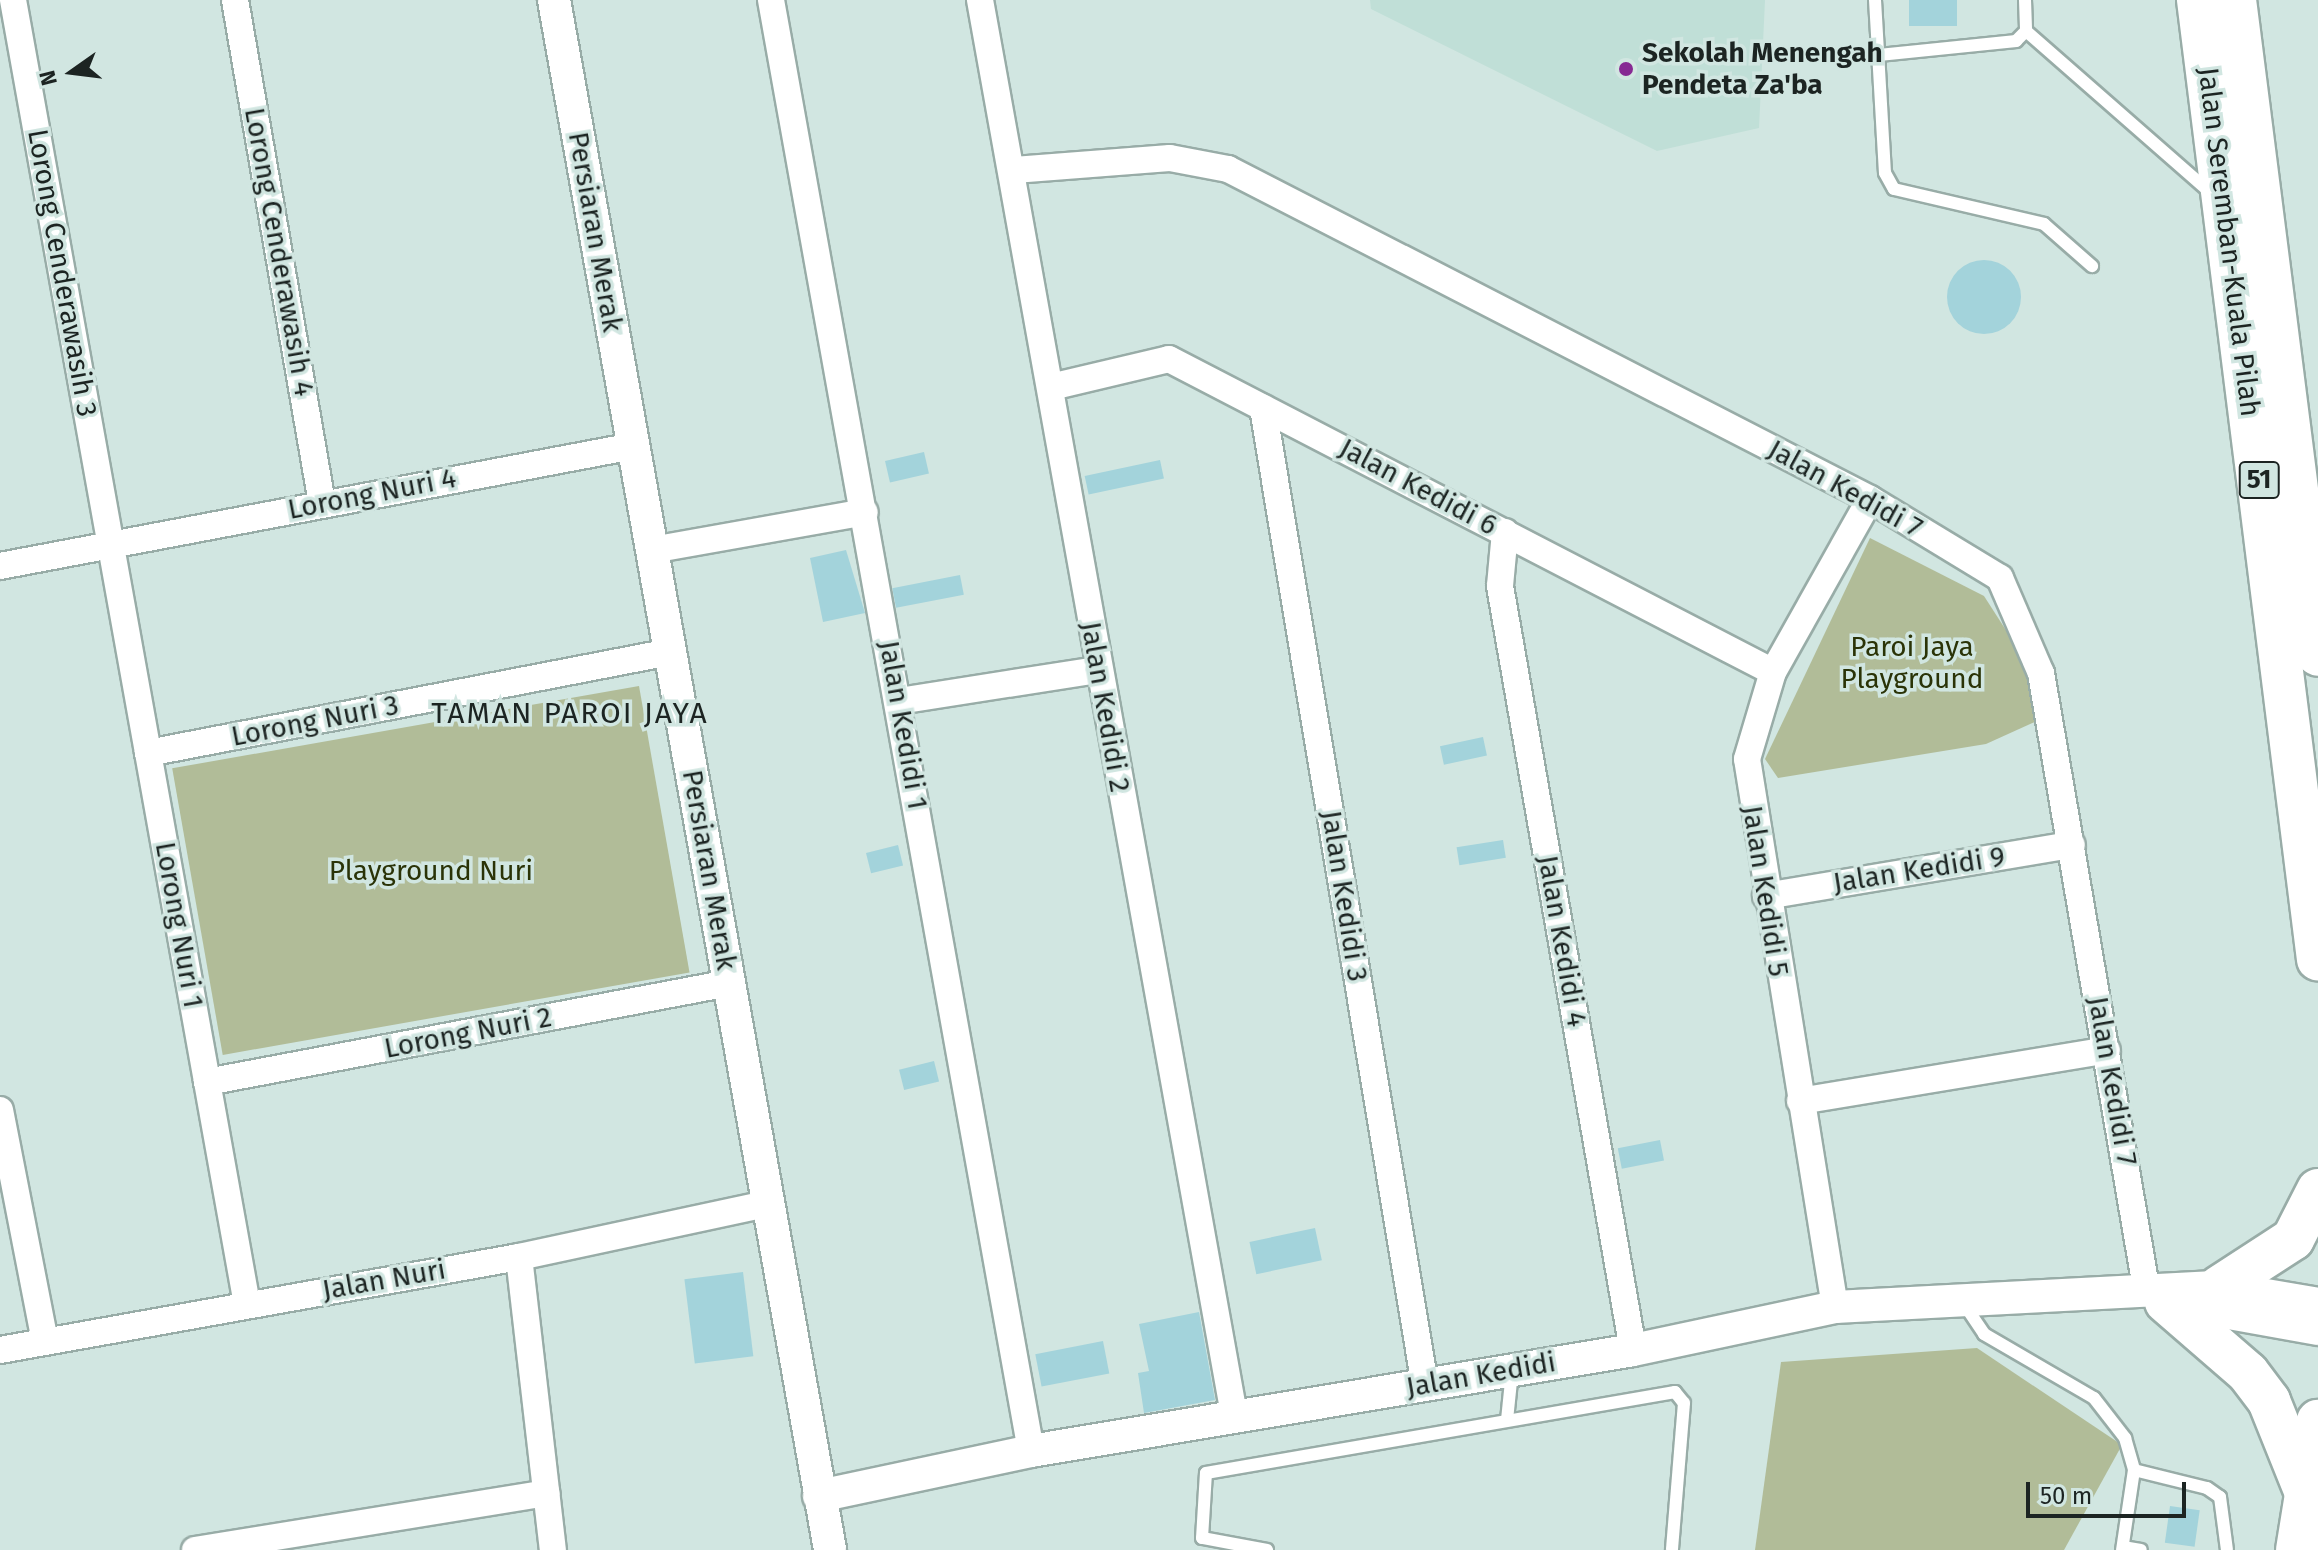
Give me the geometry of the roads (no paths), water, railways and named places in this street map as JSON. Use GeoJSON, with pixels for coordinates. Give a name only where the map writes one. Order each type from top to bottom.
{"type":"FeatureCollection","features":[{"type":"Feature","properties":{"kind":"highway","name":"Jalan Seremban-Kuala Pilah"},"geometry":{"type":"LineString","coordinates":[[2198,0],[2318,960]]}},
{"type":"Feature","properties":{"kind":"highway","name":"Jalan Seremban-Kuala Pilah"},"geometry":{"type":"LineString","coordinates":[[2235,0],[2318,655]]}},
{"type":"Feature","properties":{"kind":"highway"},"geometry":{"type":"LineString","coordinates":[[2219,1287],[2293,1239],[2318,1190]]}},
{"type":"Feature","properties":{"kind":"highway"},"geometry":{"type":"LineString","coordinates":[[2157,1297],[2248,1373],[2269,1401],[2308,1498]]}},
{"type":"Feature","properties":{"kind":"highway"},"geometry":{"type":"LineString","coordinates":[[2297,1550],[2308,1498],[2318,1421]]}},
{"type":"Feature","properties":{"kind":"street","name":"Lorong Cenderawasih 3"},"geometry":{"type":"LineString","coordinates":[[13,0],[112,546]]}},
{"type":"Feature","properties":{"kind":"street","name":"Lorong Cenderawasih 4"},"geometry":{"type":"LineString","coordinates":[[235,0],[322,503]]}},
{"type":"Feature","properties":{"kind":"street","name":"Persiaran Merak"},"geometry":{"type":"LineString","coordinates":[[554,0],[830,1550]]}},
{"type":"Feature","properties":{"kind":"street","name":"Jalan Kedidi 1"},"geometry":{"type":"LineString","coordinates":[[771,0],[1031,1451]]}},
{"type":"Feature","properties":{"kind":"street","name":"Jalan Kedidi 2"},"geometry":{"type":"LineString","coordinates":[[980,0],[1014,170],[1097,670],[1234,1414]]}},
{"type":"Feature","properties":{"kind":"street","name":"Jalan Kedidi 7"},"geometry":{"type":"LineString","coordinates":[[1014,170],[1170,158],[1228,169],[1870,499],[2000,578],[2041,673],[2107,1050],[2157,1297]]}},
{"type":"Feature","properties":{"kind":"street","name":"Jalan Kedidi 6"},"geometry":{"type":"LineString","coordinates":[[1051,387],[1169,359],[1773,672]]}},
{"type":"Feature","properties":{"kind":"street","name":"Jalan Kedidi 3"},"geometry":{"type":"LineString","coordinates":[[1263,408],[1425,1385]]}},
{"type":"Feature","properties":{"kind":"street","name":"Lorong Nuri 4"},"geometry":{"type":"LineString","coordinates":[[0,566],[633,446]]}},
{"type":"Feature","properties":{"kind":"street","name":"Jalan Kedidi 5"},"geometry":{"type":"LineString","coordinates":[[1835,1307],[1766,896],[1747,759],[1773,672],[1870,499]]}},
{"type":"Feature","properties":{"kind":"street"},"geometry":{"type":"LineString","coordinates":[[652,550],[865,512]]}},
{"type":"Feature","properties":{"kind":"street","name":"Jalan Kedidi 4"},"geometry":{"type":"LineString","coordinates":[[1505,532],[1500,586],[1633,1350]]}},
{"type":"Feature","properties":{"kind":"street","name":"Lorong Nuri 1"},"geometry":{"type":"LineString","coordinates":[[112,546],[247,1304]]}},
{"type":"Feature","properties":{"kind":"street","name":"Lorong Nuri 3"},"geometry":{"type":"LineString","coordinates":[[148,753],[670,652]]}},
{"type":"Feature","properties":{"kind":"street"},"geometry":{"type":"LineString","coordinates":[[899,701],[1097,670]]}},
{"type":"Feature","properties":{"kind":"street","name":"Jalan Kedidi 9"},"geometry":{"type":"LineString","coordinates":[[1766,896],[2072,845]]}},
{"type":"Feature","properties":{"kind":"street","name":"Lorong Nuri 2"},"geometry":{"type":"LineString","coordinates":[[207,1082],[729,983]]}},
{"type":"Feature","properties":{"kind":"street"},"geometry":{"type":"LineString","coordinates":[[1800,1101],[2107,1050]]}},
{"type":"Feature","properties":{"kind":"street"},"geometry":{"type":"LineString","coordinates":[[0,1110],[45,1341]]}},
{"type":"Feature","properties":{"kind":"street","name":"Jalan Nuri"},"geometry":{"type":"LineString","coordinates":[[0,1350],[519,1257],[767,1204]]}},
{"type":"Feature","properties":{"kind":"street"},"geometry":{"type":"LineString","coordinates":[[519,1257],[553,1550]]}},
{"type":"Feature","properties":{"kind":"street"},"geometry":{"type":"LineString","coordinates":[[2157,1297],[2219,1287],[2318,1304]]}},
{"type":"Feature","properties":{"kind":"street"},"geometry":{"type":"LineString","coordinates":[[2157,1297],[2318,1329]]}},
{"type":"Feature","properties":{"kind":"street","name":"Jalan Kedidi"},"geometry":{"type":"LineString","coordinates":[[819,1496],[1031,1451],[1234,1414],[1633,1350],[1835,1307],[2157,1297]]}},
{"type":"Feature","properties":{"kind":"street"},"geometry":{"type":"LineString","coordinates":[[195,1550],[310,1541],[546,1493]]}},
{"type":"Feature","properties":{"kind":"lane"},"geometry":{"type":"LineString","coordinates":[[1875,0],[1885,173],[1894,189],[2044,224],[2092,266]]}},
{"type":"Feature","properties":{"kind":"lane"},"geometry":{"type":"LineString","coordinates":[[1879,55],[2016,41],[2026,31],[2025,0]]}},
{"type":"Feature","properties":{"kind":"lane"},"geometry":{"type":"LineString","coordinates":[[2026,31],[2224,204]]}},
{"type":"Feature","properties":{"kind":"lane"},"geometry":{"type":"LineString","coordinates":[[1964,1304],[1984,1334],[2094,1398],[2125,1438],[2134,1470],[2122,1548],[2141,1550]]}},
{"type":"Feature","properties":{"kind":"lane"},"geometry":{"type":"LineString","coordinates":[[1507,1420],[1512,1368]]}},
{"type":"Feature","properties":{"kind":"lane"},"geometry":{"type":"LineString","coordinates":[[1260,1549],[1202,1538],[1203,1478],[1217,1469],[1675,1392],[1684,1403],[1672,1550]]}},
{"type":"Feature","properties":{"kind":"lane"},"geometry":{"type":"LineString","coordinates":[[2134,1470],[2207,1488],[2220,1497],[2227,1550]]}},
{"type":"Feature","properties":{"kind":"place","name":"Sekolah Menengah Pendeta Za'ba"},"geometry":{"type":"Point","coordinates":[1626,69]}},
{"type":"Feature","properties":{"kind":"district","name":"TAMAN PAROI JAYA"},"geometry":{"type":"Point","coordinates":[570,713]}},
{"type":"Feature","properties":{"kind":"park label","name":"Paroi Jaya Playground"},"geometry":{"type":"Point","coordinates":[1912,663]}},
{"type":"Feature","properties":{"kind":"park label","name":"Playground Nuri"},"geometry":{"type":"Point","coordinates":[431,871]}}]}
